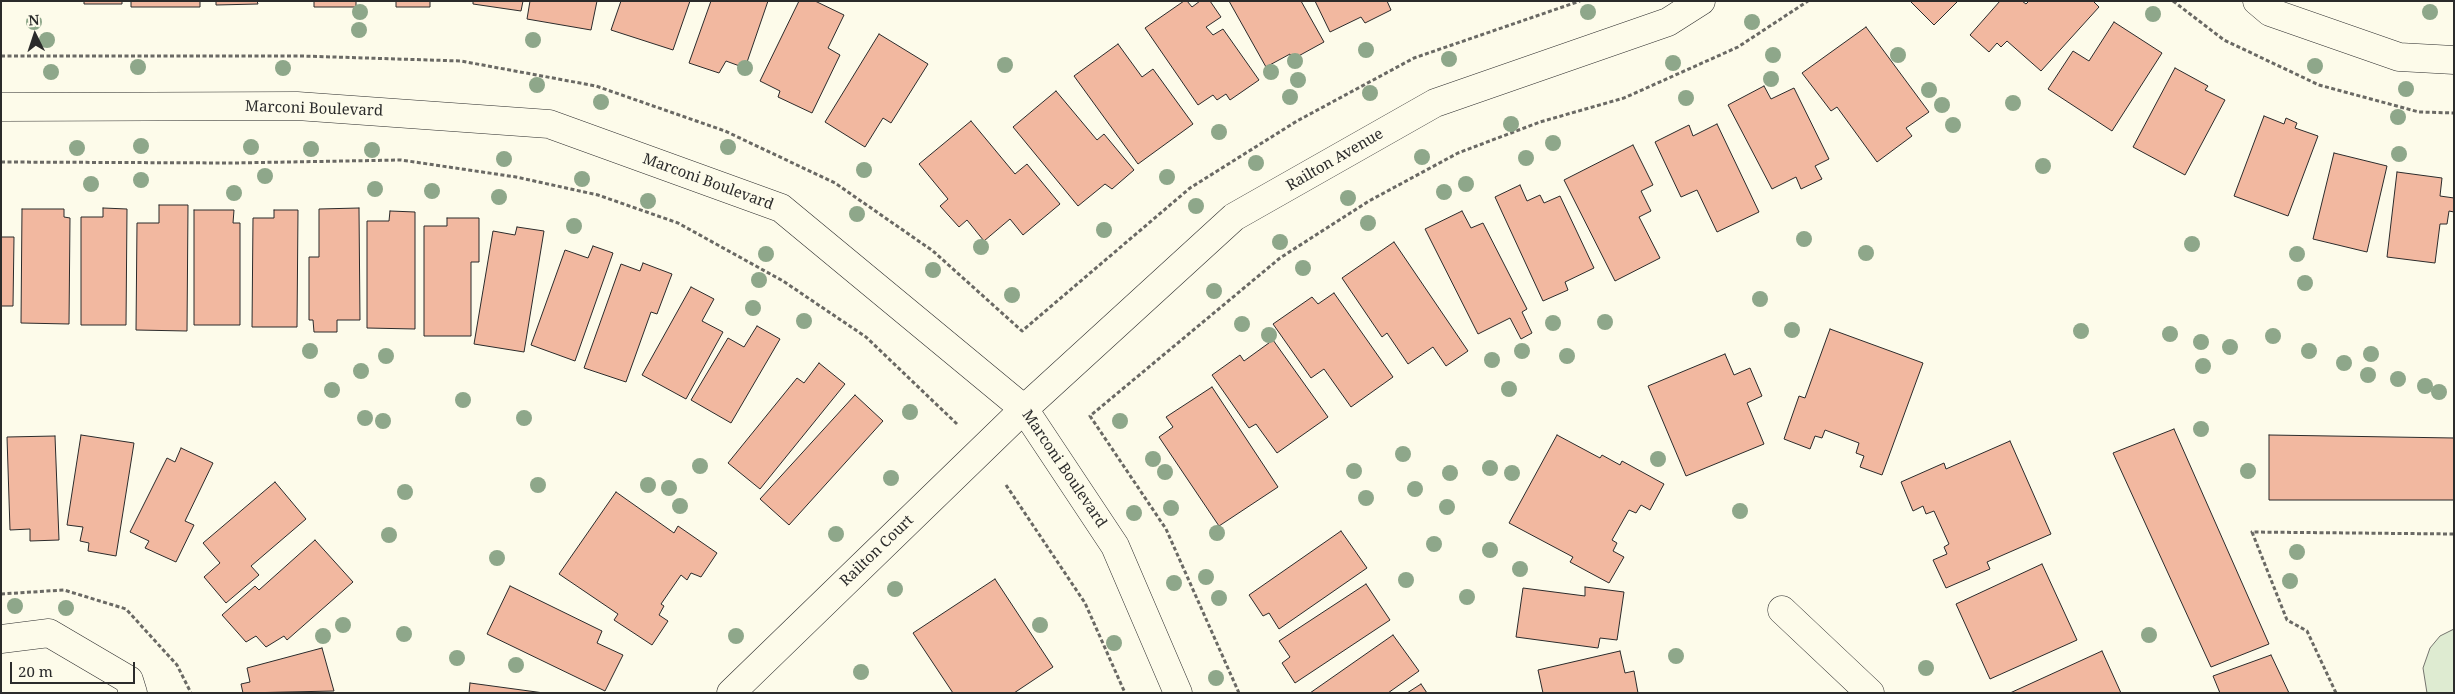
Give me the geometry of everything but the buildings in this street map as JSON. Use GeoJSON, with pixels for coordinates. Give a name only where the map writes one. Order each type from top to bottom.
{"type":"FeatureCollection","features":[{"type":"Feature","properties":{"kind":"street","name":"Railton Avenue"},"geometry":{"type":"LineString","coordinates":[[1024,408],[1234,217],[1435,103],[1668,22],[1701,1]]}},
{"type":"Feature","properties":{"kind":"street"},"geometry":{"type":"LineString","coordinates":[[2257,1],[2270,12],[2399,57],[2454,60]]}},
{"type":"Feature","properties":{"kind":"street","name":"Marconi Boulevard"},"geometry":{"type":"LineString","coordinates":[[1,107],[297,106],[549,124],[781,208],[1024,408],[1115,546],[1178,693]]}},
{"type":"Feature","properties":{"kind":"street","name":"Railton Court"},"geometry":{"type":"LineString","coordinates":[[730,693],[1024,408]]}},
{"type":"Feature","properties":{"kind":"street"},"geometry":{"type":"LineString","coordinates":[[1782,610],[1870,693]]}},
{"type":"Feature","properties":{"kind":"street"},"geometry":{"type":"LineString","coordinates":[[1,639],[49,633],[129,680],[133,693]]}},
{"type":"Feature","properties":{"kind":"path"},"geometry":{"type":"LineString","coordinates":[[1,56],[302,56],[461,61],[596,86],[725,131],[835,183],[933,251],[1022,331],[1190,188],[1297,121],[1414,58],[1580,1]]}},
{"type":"Feature","properties":{"kind":"path"},"geometry":{"type":"LineString","coordinates":[[1239,693],[1166,529],[1090,416],[1280,258],[1369,201],[1458,153],[1540,122],[1624,98],[1729,51],[1808,1]]}},
{"type":"Feature","properties":{"kind":"path"},"geometry":{"type":"LineString","coordinates":[[2173,1],[2224,40],[2319,85],[2419,112],[2454,113]]}},
{"type":"Feature","properties":{"kind":"path"},"geometry":{"type":"LineString","coordinates":[[1,162],[232,163],[401,160],[516,177],[598,195],[678,223],[783,281],[866,337],[961,428]]}},
{"type":"Feature","properties":{"kind":"path"},"geometry":{"type":"LineString","coordinates":[[1006,485],[1085,603],[1125,693]]}},
{"type":"Feature","properties":{"kind":"path"},"geometry":{"type":"LineString","coordinates":[[2336,693],[2308,631],[2287,620],[2252,532],[2454,534]]}},
{"type":"Feature","properties":{"kind":"path"},"geometry":{"type":"LineString","coordinates":[[1,594],[64,590],[126,609],[178,665],[190,693]]}},
{"type":"Feature","properties":{"kind":"green space"},"geometry":{"type":"Polygon","coordinates":[[[2454,629],[2454,693],[2427,693],[2423,668],[2430,648],[2440,636],[2454,629]]]}}]}
